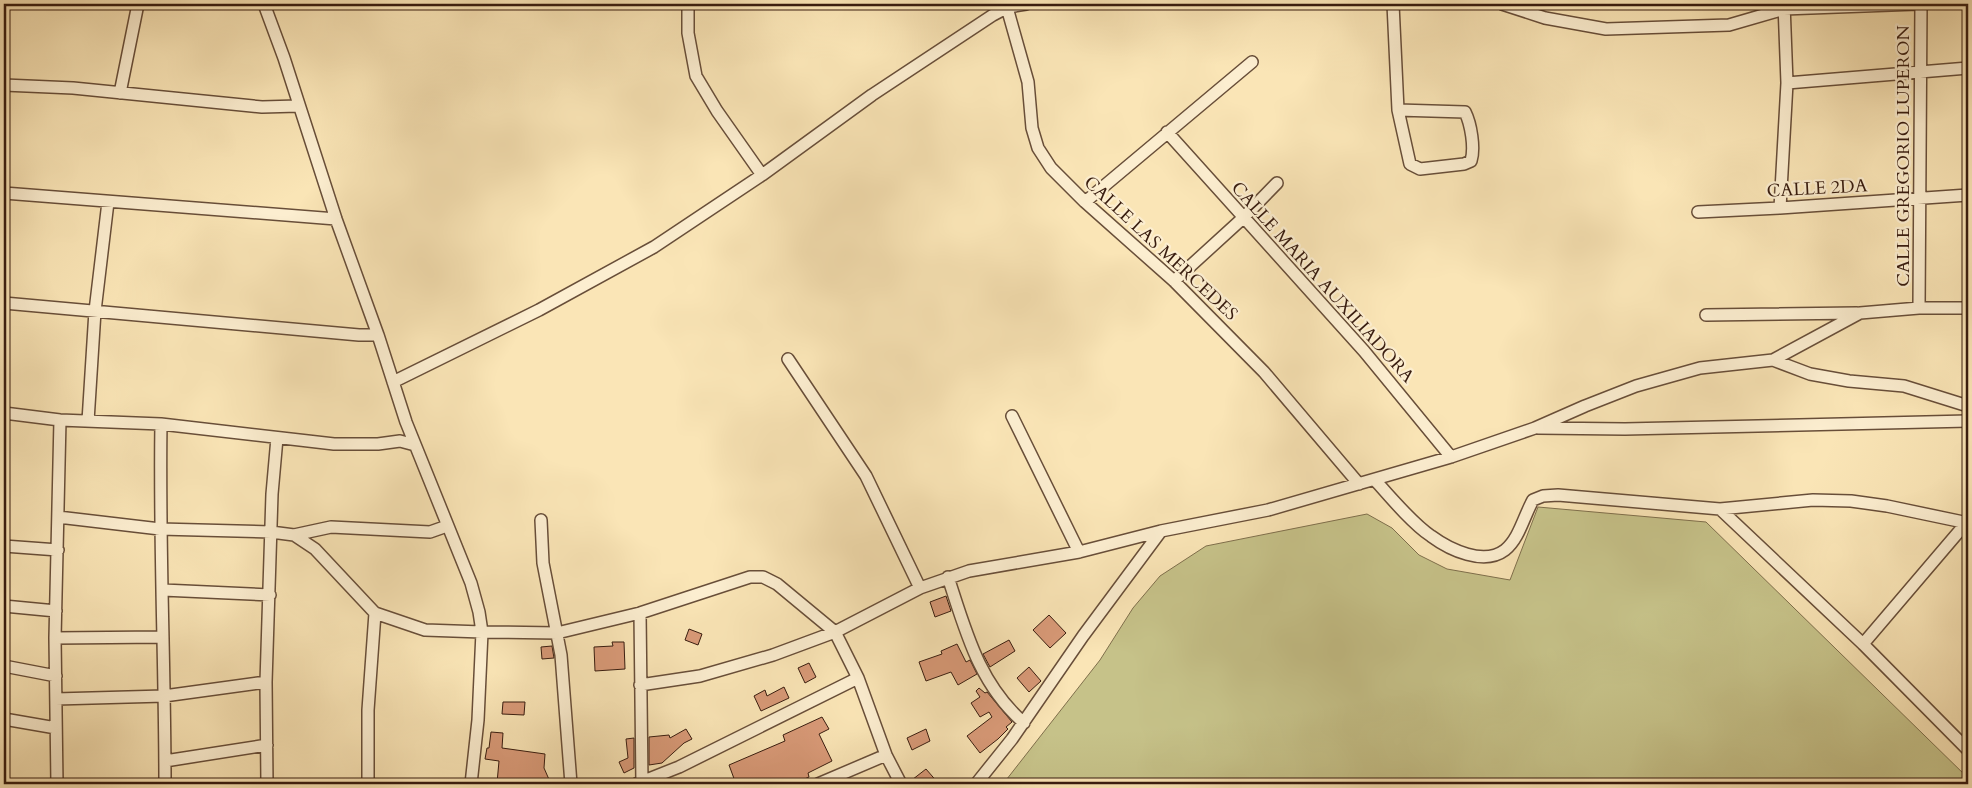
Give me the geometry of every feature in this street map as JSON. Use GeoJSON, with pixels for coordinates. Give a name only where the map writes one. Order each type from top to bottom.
{"type":"FeatureCollection","features":[{"type":"Feature","properties":{"kind":"street"},"geometry":{"type":"LineString","coordinates":[[120,93],[138,4]]}},
{"type":"Feature","properties":{"kind":"street"},"geometry":{"type":"LineString","coordinates":[[264,4],[336,220],[394,382],[406,422],[471,583],[480,612],[482,632],[478,720],[471,784]]}},
{"type":"Feature","properties":{"kind":"street"},"geometry":{"type":"LineString","coordinates":[[688,4],[688,33],[696,76],[717,111],[762,174]]}},
{"type":"Feature","properties":{"kind":"street"},"geometry":{"type":"LineString","coordinates":[[394,382],[539,310],[654,247],[762,174],[872,95],[1007,5],[1026,4]]}},
{"type":"Feature","properties":{"kind":"street"},"geometry":{"type":"LineString","coordinates":[[1394,4],[1398,110],[1410,164],[1420,169],[1464,164],[1471,161],[1473,155],[1469,119],[1465,112],[1398,110]]}},
{"type":"Feature","properties":{"kind":"street"},"geometry":{"type":"LineString","coordinates":[[1504,4],[1545,18],[1606,28],[1729,25],[1784,6],[1919,4]]}},
{"type":"Feature","properties":{"kind":"street","name":"CALLE GREGORIO LUPERON"},"geometry":{"type":"LineString","coordinates":[[1919,4],[1919,308]]}},
{"type":"Feature","properties":{"kind":"street","name":"CALLE LAS MERCEDES"},"geometry":{"type":"LineString","coordinates":[[1007,5],[1028,82],[1032,128],[1038,148],[1051,168],[1085,202],[1174,281],[1264,372],[1360,484]]}},
{"type":"Feature","properties":{"kind":"street"},"geometry":{"type":"LineString","coordinates":[[1780,208],[1787,83],[1784,6]]}},
{"type":"Feature","properties":{"kind":"street"},"geometry":{"type":"LineString","coordinates":[[1085,202],[1252,62]]}},
{"type":"Feature","properties":{"kind":"street"},"geometry":{"type":"LineString","coordinates":[[1787,83],[1968,68]]}},
{"type":"Feature","properties":{"kind":"street"},"geometry":{"type":"LineString","coordinates":[[4,85],[73,88],[262,107],[298,106]]}},
{"type":"Feature","properties":{"kind":"street","name":"CALLE MARIA AUXILIADORA"},"geometry":{"type":"LineString","coordinates":[[1167,132],[1364,351],[1451,457]]}},
{"type":"Feature","properties":{"kind":"street"},"geometry":{"type":"LineString","coordinates":[[1174,281],[1243,218],[1277,183]]}},
{"type":"Feature","properties":{"kind":"street"},"geometry":{"type":"LineString","coordinates":[[4,193],[336,220]]}},
{"type":"Feature","properties":{"kind":"street","name":"CALLE 2DA"},"geometry":{"type":"LineString","coordinates":[[1698,212],[1968,195]]}},
{"type":"Feature","properties":{"kind":"street"},"geometry":{"type":"LineString","coordinates":[[88,421],[96,312],[108,202]]}},
{"type":"Feature","properties":{"kind":"street"},"geometry":{"type":"LineString","coordinates":[[4,303],[359,335],[378,335]]}},
{"type":"Feature","properties":{"kind":"street"},"geometry":{"type":"LineString","coordinates":[[1706,315],[1860,313],[1919,308],[1968,308]]}},
{"type":"Feature","properties":{"kind":"street"},"geometry":{"type":"LineString","coordinates":[[640,685],[700,676],[773,655],[835,632],[920,588],[948,577],[969,571],[1079,552],[1162,531],[1268,510],[1451,457],[1536,428],[1636,386],[1700,368],[1773,360],[1860,313]]}},
{"type":"Feature","properties":{"kind":"street"},"geometry":{"type":"LineString","coordinates":[[788,359],[866,476],[920,588]]}},
{"type":"Feature","properties":{"kind":"street"},"geometry":{"type":"LineString","coordinates":[[1773,360],[1810,374],[1849,381],[1904,386],[1968,406]]}},
{"type":"Feature","properties":{"kind":"street"},"geometry":{"type":"LineString","coordinates":[[4,413],[60,420],[161,424],[277,438],[360,445],[400,441],[415,446]]}},
{"type":"Feature","properties":{"kind":"street"},"geometry":{"type":"LineString","coordinates":[[1012,416],[1079,552]]}},
{"type":"Feature","properties":{"kind":"street"},"geometry":{"type":"LineString","coordinates":[[57,784],[55,638],[60,420]]}},
{"type":"Feature","properties":{"kind":"street"},"geometry":{"type":"LineString","coordinates":[[1536,428],[1625,429],[1968,421]]}},
{"type":"Feature","properties":{"kind":"street"},"geometry":{"type":"LineString","coordinates":[[400,441],[406,422]]}},
{"type":"Feature","properties":{"kind":"street"},"geometry":{"type":"LineString","coordinates":[[161,424],[160,529],[164,637],[165,784]]}},
{"type":"Feature","properties":{"kind":"street"},"geometry":{"type":"LineString","coordinates":[[267,784],[266,682],[271,532],[277,438]]}},
{"type":"Feature","properties":{"kind":"street"},"geometry":{"type":"LineString","coordinates":[[1374,480],[1431,536],[1475,557],[1492,557],[1504,550],[1514,540],[1532,500],[1543,496],[1558,495],[1720,509],[1813,500],[1850,501],[1968,522]]}},
{"type":"Feature","properties":{"kind":"street"},"geometry":{"type":"LineString","coordinates":[[1720,509],[1863,644],[1968,750]]}},
{"type":"Feature","properties":{"kind":"street"},"geometry":{"type":"LineString","coordinates":[[58,517],[160,529],[271,532],[294,535],[331,527],[430,532],[448,526]]}},
{"type":"Feature","properties":{"kind":"street"},"geometry":{"type":"LineString","coordinates":[[541,520],[543,563],[562,655],[572,784]]}},
{"type":"Feature","properties":{"kind":"street"},"geometry":{"type":"LineString","coordinates":[[1863,644],[1968,522]]}},
{"type":"Feature","properties":{"kind":"street"},"geometry":{"type":"LineString","coordinates":[[976,784],[1024,723],[1083,636],[1162,531]]}},
{"type":"Feature","properties":{"kind":"street"},"geometry":{"type":"LineString","coordinates":[[294,535],[315,549],[375,613],[425,630],[557,633],[640,613],[756,576],[777,584],[835,632],[858,678],[886,755],[901,784]]}},
{"type":"Feature","properties":{"kind":"street"},"geometry":{"type":"LineString","coordinates":[[4,546],[58,550]]}},
{"type":"Feature","properties":{"kind":"street"},"geometry":{"type":"LineString","coordinates":[[948,577],[967,633],[988,683],[1000,700],[1024,723]]}},
{"type":"Feature","properties":{"kind":"street"},"geometry":{"type":"LineString","coordinates":[[163,590],[270,595]]}},
{"type":"Feature","properties":{"kind":"street"},"geometry":{"type":"LineString","coordinates":[[4,606],[56,611]]}},
{"type":"Feature","properties":{"kind":"street"},"geometry":{"type":"LineString","coordinates":[[368,784],[368,710],[375,613]]}},
{"type":"Feature","properties":{"kind":"street"},"geometry":{"type":"LineString","coordinates":[[640,613],[640,783],[679,767],[858,678]]}},
{"type":"Feature","properties":{"kind":"street"},"geometry":{"type":"LineString","coordinates":[[55,638],[164,637]]}},
{"type":"Feature","properties":{"kind":"street"},"geometry":{"type":"LineString","coordinates":[[4,666],[56,676]]}},
{"type":"Feature","properties":{"kind":"street"},"geometry":{"type":"LineString","coordinates":[[56,698],[164,696],[266,682]]}},
{"type":"Feature","properties":{"kind":"street"},"geometry":{"type":"LineString","coordinates":[[4,719],[56,728]]}},
{"type":"Feature","properties":{"kind":"street"},"geometry":{"type":"LineString","coordinates":[[165,761],[267,746]]}},
{"type":"Feature","properties":{"kind":"street"},"geometry":{"type":"LineString","coordinates":[[818,784],[886,755]]}},
{"type":"Feature","properties":{"kind":"shaded area"},"geometry":{"type":"Polygon","coordinates":[[[1538,507],[1706,522],[1968,778],[1968,784],[1003,784],[1100,660],[1133,608],[1160,576],[1206,546],[1367,514],[1392,528],[1419,555],[1447,569],[1510,580],[1538,507]]]}},
{"type":"Feature","properties":{"kind":"building"},"geometry":{"type":"Polygon","coordinates":[[[946,596],[951,611],[935,617],[930,602],[946,596]]]}},
{"type":"Feature","properties":{"kind":"building"},"geometry":{"type":"Polygon","coordinates":[[[1049,615],[1066,633],[1050,648],[1033,630],[1049,615]]]}},
{"type":"Feature","properties":{"kind":"building"},"geometry":{"type":"Polygon","coordinates":[[[689,629],[702,634],[698,645],[685,640],[689,629]]]}},
{"type":"Feature","properties":{"kind":"building"},"geometry":{"type":"Polygon","coordinates":[[[1009,640],[1015,651],[990,667],[983,654],[1009,640]]]}},
{"type":"Feature","properties":{"kind":"building"},"geometry":{"type":"Polygon","coordinates":[[[612,642],[624,642],[625,669],[595,671],[594,647],[613,646],[612,642]]]}},
{"type":"Feature","properties":{"kind":"building"},"geometry":{"type":"Polygon","coordinates":[[[957,644],[966,662],[970,660],[977,674],[958,685],[951,672],[926,681],[919,662],[942,654],[941,651],[957,644]]]}},
{"type":"Feature","properties":{"kind":"building"},"geometry":{"type":"Polygon","coordinates":[[[552,646],[554,658],[542,659],[541,647],[552,646]]]}},
{"type":"Feature","properties":{"kind":"building"},"geometry":{"type":"Polygon","coordinates":[[[809,663],[816,677],[805,683],[798,668],[809,663]]]}},
{"type":"Feature","properties":{"kind":"building"},"geometry":{"type":"Polygon","coordinates":[[[1029,667],[1041,681],[1029,692],[1017,678],[1029,667]]]}},
{"type":"Feature","properties":{"kind":"building"},"geometry":{"type":"Polygon","coordinates":[[[784,687],[789,698],[761,711],[754,696],[765,690],[767,696],[784,687]]]}},
{"type":"Feature","properties":{"kind":"building"},"geometry":{"type":"Polygon","coordinates":[[[979,688],[985,693],[987,692],[1012,722],[998,739],[980,753],[967,736],[992,717],[989,712],[980,717],[971,703],[980,697],[976,691],[979,688]]]}},
{"type":"Feature","properties":{"kind":"building"},"geometry":{"type":"Polygon","coordinates":[[[503,702],[525,702],[524,715],[502,714],[503,702]]]}},
{"type":"Feature","properties":{"kind":"building"},"geometry":{"type":"Polygon","coordinates":[[[822,717],[829,729],[819,734],[832,761],[808,773],[809,777],[793,784],[751,784],[749,780],[736,784],[729,765],[785,741],[783,735],[822,717]]]}},
{"type":"Feature","properties":{"kind":"building"},"geometry":{"type":"Polygon","coordinates":[[[686,729],[692,739],[684,743],[662,763],[649,765],[649,737],[669,735],[670,738],[686,729]]]}},
{"type":"Feature","properties":{"kind":"building"},"geometry":{"type":"Polygon","coordinates":[[[926,729],[930,741],[912,750],[907,738],[926,729]]]}},
{"type":"Feature","properties":{"kind":"building"},"geometry":{"type":"Polygon","coordinates":[[[491,732],[503,733],[502,748],[545,754],[544,768],[551,784],[497,783],[499,761],[485,759],[487,748],[489,748],[491,732]]]}},
{"type":"Feature","properties":{"kind":"building"},"geometry":{"type":"Polygon","coordinates":[[[634,738],[634,768],[624,773],[619,762],[628,758],[626,739],[634,738]]]}},
{"type":"Feature","properties":{"kind":"building"},"geometry":{"type":"Polygon","coordinates":[[[926,769],[939,784],[908,784],[908,783],[926,769]]]}}]}
